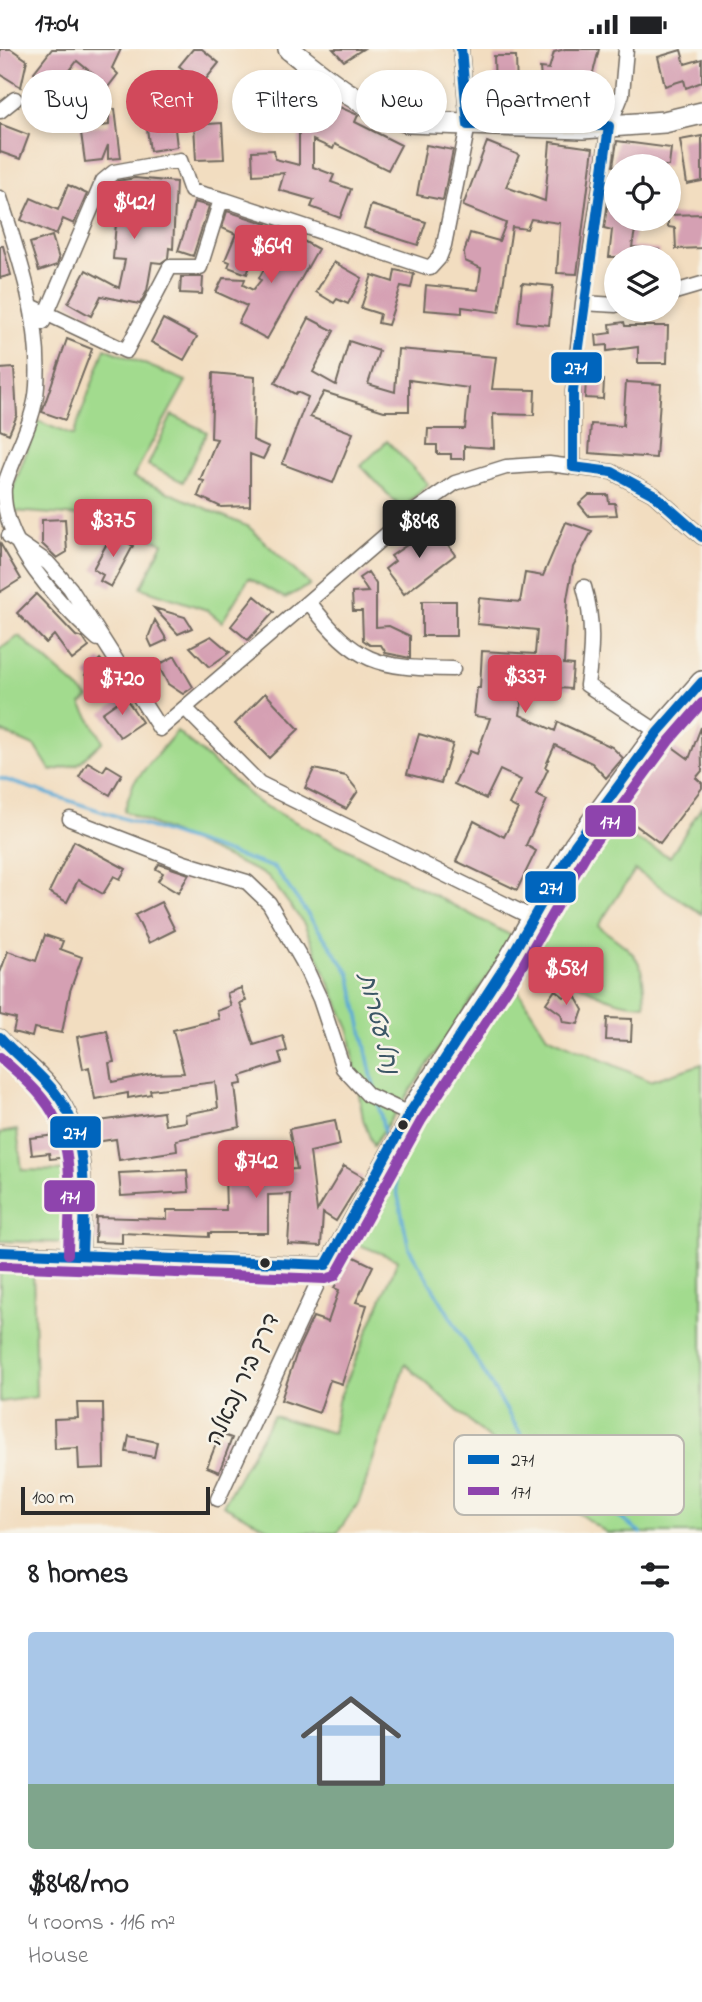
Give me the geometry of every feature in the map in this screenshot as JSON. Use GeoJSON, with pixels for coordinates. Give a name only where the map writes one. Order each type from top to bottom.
{"type":"FeatureCollection","features":[{"type":"Feature","properties":{"kind":"street"},"geometry":{"type":"LineString","coordinates":[[289,49],[356,101],[384,115],[408,122],[461,125]]}},
{"type":"Feature","properties":{"kind":"street"},"geometry":{"type":"LineString","coordinates":[[461,49],[463,70]]}},
{"type":"Feature","properties":{"kind":"street"},"geometry":{"type":"LineString","coordinates":[[615,111],[622,94],[626,49]]}},
{"type":"Feature","properties":{"kind":"street"},"geometry":{"type":"LineString","coordinates":[[0,111],[15,99]]}},
{"type":"Feature","properties":{"kind":"street"},"geometry":{"type":"LineString","coordinates":[[615,126],[672,121],[702,113]]}},
{"type":"Feature","properties":{"kind":"street"},"geometry":{"type":"LineString","coordinates":[[36,335],[48,314],[103,181],[114,172],[180,160],[191,191],[430,268],[439,258],[444,245],[466,133]]}},
{"type":"Feature","properties":{"kind":"street"},"geometry":{"type":"LineString","coordinates":[[573,467],[573,391],[608,133]]}},
{"type":"Feature","properties":{"kind":"street"},"geometry":{"type":"LineString","coordinates":[[0,198],[31,306],[36,335],[37,386],[34,409],[1,504],[9,536],[48,563],[87,611],[160,729],[408,516],[455,483],[506,467],[550,464],[612,472],[653,493],[702,537]]}},
{"type":"Feature","properties":{"kind":"street"},"geometry":{"type":"LineString","coordinates":[[31,306],[126,351],[170,267],[200,267],[219,206],[225,200]]}},
{"type":"Feature","properties":{"kind":"street"},"geometry":{"type":"LineString","coordinates":[[681,290],[702,284]]}},
{"type":"Feature","properties":{"kind":"street"},"geometry":{"type":"LineString","coordinates":[[583,303],[604,304]]}},
{"type":"Feature","properties":{"kind":"street"},"geometry":{"type":"LineString","coordinates":[[584,587],[592,611],[592,650],[587,685],[658,732]]}},
{"type":"Feature","properties":{"kind":"street"},"geometry":{"type":"LineString","coordinates":[[309,602],[332,632],[356,653],[381,664],[411,669],[453,669]]}},
{"type":"Feature","properties":{"kind":"street","name":"דרך ביר נבאלה"},"geometry":{"type":"LineString","coordinates":[[218,1499],[326,1265],[409,1114],[576,845],[658,732],[702,682]]}},
{"type":"Feature","properties":{"kind":"street"},"geometry":{"type":"LineString","coordinates":[[185,708],[259,783],[533,918]]}},
{"type":"Feature","properties":{"kind":"street"},"geometry":{"type":"LineString","coordinates":[[70,819],[184,863],[247,882],[269,902],[299,955],[320,999],[343,1068],[368,1095],[409,1114]]}},
{"type":"Feature","properties":{"kind":"street"},"geometry":{"type":"LineString","coordinates":[[0,1037],[14,1053],[40,1073],[74,1126],[83,1152],[82,1254]]}},
{"type":"Feature","properties":{"kind":"street"},"geometry":{"type":"LineString","coordinates":[[0,1252],[326,1265]]}},
{"type":"Feature","properties":{"kind":"green space"},"geometry":{"type":"Polygon","coordinates":[[[105,348],[186,381],[133,477],[249,527],[310,585],[285,598],[249,578],[222,622],[207,610],[141,588],[163,543],[94,517],[13,511],[11,494],[38,421],[73,436],[105,348]]]}},
{"type":"Feature","properties":{"kind":"green space"},"geometry":{"type":"Polygon","coordinates":[[[172,415],[207,432],[183,482],[148,465],[172,415]]]}},
{"type":"Feature","properties":{"kind":"green space"},"geometry":{"type":"Polygon","coordinates":[[[387,441],[428,484],[402,509],[361,466],[387,441]]]}},
{"type":"Feature","properties":{"kind":"green space"},"geometry":{"type":"Polygon","coordinates":[[[19,636],[89,698],[81,704],[103,741],[78,764],[51,771],[36,747],[0,731],[0,649],[19,636]]]}},
{"type":"Feature","properties":{"kind":"green space"},"geometry":{"type":"Polygon","coordinates":[[[177,731],[259,803],[514,937],[373,1146],[363,1119],[349,1029],[304,924],[268,876],[124,811],[134,782],[177,731]]]}},
{"type":"Feature","properties":{"kind":"green space"},"geometry":{"type":"Polygon","coordinates":[[[702,806],[702,914],[635,870],[598,926],[622,943],[640,965],[645,1005],[629,1004],[598,994],[528,951],[604,823],[670,857],[702,806]]]}},
{"type":"Feature","properties":{"kind":"green space"},"geometry":{"type":"Polygon","coordinates":[[[508,975],[547,1036],[650,1081],[702,1064],[702,1533],[607,1533],[581,1515],[684,1515],[684,1435],[485,1435],[405,1364],[359,1502],[337,1533],[277,1533],[223,1505],[273,1416],[333,1433],[338,1401],[398,1260],[347,1240],[379,1177],[431,1102],[508,975]]]}},
{"type":"Feature","properties":{"kind":"green space"},"geometry":{"type":"Polygon","coordinates":[[[17,1130],[22,1170],[72,1171],[72,1243],[0,1241],[0,1133],[17,1130]]]}},
{"type":"Feature","properties":{"kind":"green space"},"geometry":{"type":"Polygon","coordinates":[[[33,1265],[36,1397],[0,1402],[0,1266],[33,1265]]]}},
{"type":"Feature","properties":{"kind":"building"},"geometry":{"type":"Polygon","coordinates":[[[0,49],[11,49],[27,60],[25,70],[21,70],[21,87],[0,74],[0,49]]]}},
{"type":"Feature","properties":{"kind":"building"},"geometry":{"type":"Polygon","coordinates":[[[52,49],[121,49],[112,68],[118,74],[112,82],[112,70],[88,70],[77,61],[70,70],[36,70],[52,49]]]}},
{"type":"Feature","properties":{"kind":"building"},"geometry":{"type":"Polygon","coordinates":[[[193,49],[202,49],[219,63],[213,70],[184,70],[179,66],[193,49]]]}},
{"type":"Feature","properties":{"kind":"building"},"geometry":{"type":"Polygon","coordinates":[[[333,49],[363,49],[344,61],[333,49]]]}},
{"type":"Feature","properties":{"kind":"building"},"geometry":{"type":"Polygon","coordinates":[[[565,49],[599,49],[594,70],[540,70],[549,69],[554,52],[565,49]]]}},
{"type":"Feature","properties":{"kind":"building"},"geometry":{"type":"Polygon","coordinates":[[[681,50],[685,64],[702,59],[702,82],[686,88],[684,80],[665,86],[658,57],[681,50]]]}},
{"type":"Feature","properties":{"kind":"building"},"geometry":{"type":"Polygon","coordinates":[[[494,56],[516,56],[516,70],[494,70],[494,56]]]}},
{"type":"Feature","properties":{"kind":"building"},"geometry":{"type":"Polygon","coordinates":[[[342,108],[356,114],[356,133],[377,133],[401,145],[388,170],[335,144],[333,149],[313,140],[313,167],[334,175],[331,182],[351,189],[340,218],[311,207],[314,200],[279,190],[284,173],[253,175],[252,151],[274,150],[275,159],[299,165],[299,133],[342,133],[342,108]]]}},
{"type":"Feature","properties":{"kind":"building"},"geometry":{"type":"Polygon","coordinates":[[[112,109],[115,109],[121,158],[108,159],[108,145],[102,160],[85,162],[81,133],[112,133],[112,109]]]}},
{"type":"Feature","properties":{"kind":"building"},"geometry":{"type":"Polygon","coordinates":[[[218,123],[222,123],[224,159],[196,160],[194,133],[218,133],[218,123]]]}},
{"type":"Feature","properties":{"kind":"building"},"geometry":{"type":"Polygon","coordinates":[[[0,124],[29,135],[20,159],[0,152],[0,124]]]}},
{"type":"Feature","properties":{"kind":"building"},"geometry":{"type":"Polygon","coordinates":[[[148,133],[175,133],[177,147],[150,151],[148,133]]]}},
{"type":"Feature","properties":{"kind":"building"},"geometry":{"type":"Polygon","coordinates":[[[702,136],[702,181],[687,184],[680,140],[702,136]]]}},
{"type":"Feature","properties":{"kind":"building"},"geometry":{"type":"Polygon","coordinates":[[[617,141],[671,148],[670,154],[615,154],[617,141]]]}},
{"type":"Feature","properties":{"kind":"building"},"geometry":{"type":"Polygon","coordinates":[[[487,142],[519,155],[506,187],[545,201],[550,142],[593,148],[577,274],[557,273],[560,223],[531,219],[527,229],[512,227],[499,312],[462,307],[462,313],[424,310],[426,285],[478,290],[481,268],[465,261],[464,253],[470,233],[499,241],[506,223],[463,206],[487,142]]]}},
{"type":"Feature","properties":{"kind":"building"},"geometry":{"type":"Polygon","coordinates":[[[426,145],[453,150],[443,200],[417,195],[426,145]]]}},
{"type":"Feature","properties":{"kind":"building"},"geometry":{"type":"Polygon","coordinates":[[[135,178],[176,182],[173,249],[169,248],[168,258],[161,263],[152,262],[147,291],[140,304],[101,296],[91,316],[68,303],[86,270],[119,288],[125,260],[113,259],[117,211],[108,211],[108,194],[118,181],[135,178]]]}},
{"type":"Feature","properties":{"kind":"building"},"geometry":{"type":"Polygon","coordinates":[[[68,185],[87,194],[74,224],[63,219],[56,235],[21,220],[31,198],[58,210],[68,185]]]}},
{"type":"Feature","properties":{"kind":"building"},"geometry":{"type":"Polygon","coordinates":[[[194,202],[209,206],[193,256],[178,251],[194,202]]]}},
{"type":"Feature","properties":{"kind":"building"},"geometry":{"type":"Polygon","coordinates":[[[371,205],[426,222],[418,245],[364,228],[371,205]]]}},
{"type":"Feature","properties":{"kind":"building"},"geometry":{"type":"Polygon","coordinates":[[[227,211],[267,224],[247,274],[228,267],[230,262],[225,260],[236,234],[222,228],[227,211]]]}},
{"type":"Feature","properties":{"kind":"building"},"geometry":{"type":"Polygon","coordinates":[[[702,214],[702,248],[681,249],[681,245],[676,245],[675,231],[681,231],[681,215],[702,214]]]}},
{"type":"Feature","properties":{"kind":"building"},"geometry":{"type":"Polygon","coordinates":[[[285,231],[318,249],[267,339],[238,323],[247,306],[216,292],[223,278],[245,279],[243,285],[253,290],[261,280],[259,278],[285,231]]]}},
{"type":"Feature","properties":{"kind":"building"},"geometry":{"type":"Polygon","coordinates":[[[612,231],[635,231],[632,245],[610,245],[612,231]]]}},
{"type":"Feature","properties":{"kind":"building"},"geometry":{"type":"Polygon","coordinates":[[[52,236],[59,259],[57,265],[39,271],[30,243],[52,236]]]}},
{"type":"Feature","properties":{"kind":"building"},"geometry":{"type":"Polygon","coordinates":[[[0,246],[3,246],[11,275],[0,278],[0,246]]]}},
{"type":"Feature","properties":{"kind":"building"},"geometry":{"type":"Polygon","coordinates":[[[334,262],[362,278],[348,304],[337,299],[334,303],[316,292],[334,262]]]}},
{"type":"Feature","properties":{"kind":"building"},"geometry":{"type":"Polygon","coordinates":[[[395,270],[414,274],[411,288],[401,286],[388,325],[378,323],[380,314],[361,308],[372,275],[393,282],[395,270]]]}},
{"type":"Feature","properties":{"kind":"building"},"geometry":{"type":"Polygon","coordinates":[[[181,277],[203,277],[202,294],[180,293],[181,277]]]}},
{"type":"Feature","properties":{"kind":"building"},"geometry":{"type":"Polygon","coordinates":[[[522,283],[553,286],[549,325],[518,322],[522,283]]]}},
{"type":"Feature","properties":{"kind":"building"},"geometry":{"type":"Polygon","coordinates":[[[309,318],[334,331],[313,372],[336,385],[349,341],[379,351],[368,384],[395,392],[398,349],[496,357],[492,389],[535,390],[534,415],[493,414],[494,448],[464,446],[464,459],[451,459],[451,454],[437,454],[437,445],[427,445],[428,429],[465,429],[469,388],[409,380],[409,411],[384,411],[324,392],[310,417],[353,433],[333,483],[282,464],[308,397],[297,392],[295,394],[275,383],[309,318]]]}},
{"type":"Feature","properties":{"kind":"building"},"geometry":{"type":"Polygon","coordinates":[[[163,319],[197,337],[184,360],[151,342],[163,319]]]}},
{"type":"Feature","properties":{"kind":"building"},"geometry":{"type":"Polygon","coordinates":[[[624,322],[625,326],[668,326],[667,363],[638,363],[638,347],[607,351],[607,345],[597,346],[596,335],[611,333],[610,324],[624,322]]]}},
{"type":"Feature","properties":{"kind":"building"},"geometry":{"type":"Polygon","coordinates":[[[67,339],[92,349],[65,420],[42,412],[67,339]]]}},
{"type":"Feature","properties":{"kind":"building"},"geometry":{"type":"Polygon","coordinates":[[[14,368],[17,415],[9,434],[0,430],[0,369],[14,368]]]}},
{"type":"Feature","properties":{"kind":"building"},"geometry":{"type":"Polygon","coordinates":[[[213,373],[255,377],[253,440],[269,447],[263,459],[250,454],[250,506],[221,507],[198,496],[204,481],[200,480],[217,439],[211,438],[213,373]]]}},
{"type":"Feature","properties":{"kind":"building"},"geometry":{"type":"Polygon","coordinates":[[[586,379],[604,380],[603,399],[585,398],[586,379]]]}},
{"type":"Feature","properties":{"kind":"building"},"geometry":{"type":"Polygon","coordinates":[[[626,382],[661,384],[656,458],[589,453],[591,424],[623,426],[626,382]]]}},
{"type":"Feature","properties":{"kind":"building"},"geometry":{"type":"Polygon","coordinates":[[[589,495],[608,495],[609,503],[615,503],[617,515],[589,516],[579,504],[589,495]]]}},
{"type":"Feature","properties":{"kind":"building"},"geometry":{"type":"Polygon","coordinates":[[[65,519],[67,552],[57,558],[42,544],[42,520],[65,519]]]}},
{"type":"Feature","properties":{"kind":"building"},"geometry":{"type":"Polygon","coordinates":[[[566,522],[592,531],[573,566],[567,599],[564,664],[573,665],[571,689],[524,685],[520,715],[555,731],[558,722],[612,747],[623,758],[606,778],[592,763],[555,745],[536,795],[547,800],[526,845],[536,851],[517,890],[456,861],[474,821],[504,837],[518,809],[509,804],[521,780],[500,770],[486,799],[454,784],[470,751],[477,754],[490,718],[474,716],[477,688],[480,688],[482,651],[535,654],[537,630],[477,624],[479,598],[520,602],[525,573],[543,576],[566,522]]]}},
{"type":"Feature","properties":{"kind":"building"},"geometry":{"type":"Polygon","coordinates":[[[435,526],[455,555],[404,594],[385,569],[395,561],[391,556],[435,526]]]}},
{"type":"Feature","properties":{"kind":"building"},"geometry":{"type":"Polygon","coordinates":[[[112,534],[133,546],[111,587],[100,581],[103,575],[93,569],[112,534]]]}},
{"type":"Feature","properties":{"kind":"building"},"geometry":{"type":"Polygon","coordinates":[[[0,543],[21,579],[0,592],[0,543]]]}},
{"type":"Feature","properties":{"kind":"building"},"geometry":{"type":"Polygon","coordinates":[[[368,572],[376,584],[376,627],[389,626],[410,636],[410,658],[386,653],[381,645],[370,645],[363,640],[362,611],[353,611],[352,593],[368,592],[359,578],[368,572]]]}},
{"type":"Feature","properties":{"kind":"building"},"geometry":{"type":"Polygon","coordinates":[[[36,594],[76,636],[83,638],[89,647],[72,660],[54,635],[46,643],[17,613],[36,594]]]}},
{"type":"Feature","properties":{"kind":"building"},"geometry":{"type":"Polygon","coordinates":[[[255,596],[274,612],[248,640],[231,626],[255,596]]]}},
{"type":"Feature","properties":{"kind":"building"},"geometry":{"type":"Polygon","coordinates":[[[422,601],[456,601],[456,636],[422,636],[422,601]]]}},
{"type":"Feature","properties":{"kind":"building"},"geometry":{"type":"Polygon","coordinates":[[[154,608],[185,617],[192,628],[178,634],[154,608]]]}},
{"type":"Feature","properties":{"kind":"building"},"geometry":{"type":"Polygon","coordinates":[[[155,620],[167,640],[152,647],[148,638],[155,620]]]}},
{"type":"Feature","properties":{"kind":"building"},"geometry":{"type":"Polygon","coordinates":[[[211,636],[230,652],[209,667],[190,647],[211,636]]]}},
{"type":"Feature","properties":{"kind":"building"},"geometry":{"type":"Polygon","coordinates":[[[175,656],[193,687],[183,694],[168,684],[158,665],[175,656]]]}},
{"type":"Feature","properties":{"kind":"building"},"geometry":{"type":"Polygon","coordinates":[[[100,659],[116,678],[104,692],[85,675],[100,659]]]}},
{"type":"Feature","properties":{"kind":"building"},"geometry":{"type":"Polygon","coordinates":[[[265,693],[299,729],[269,758],[235,724],[265,693]]]}},
{"type":"Feature","properties":{"kind":"building"},"geometry":{"type":"Polygon","coordinates":[[[125,697],[142,722],[120,737],[102,713],[125,697]]]}},
{"type":"Feature","properties":{"kind":"building"},"geometry":{"type":"Polygon","coordinates":[[[701,727],[702,771],[696,778],[702,783],[702,788],[660,843],[619,813],[652,770],[649,768],[667,743],[689,759],[701,727]]]}},
{"type":"Feature","properties":{"kind":"building"},"geometry":{"type":"Polygon","coordinates":[[[419,734],[453,744],[441,783],[407,774],[419,734]]]}},
{"type":"Feature","properties":{"kind":"building"},"geometry":{"type":"Polygon","coordinates":[[[88,762],[103,771],[107,765],[122,774],[110,795],[79,777],[88,762]]]}},
{"type":"Feature","properties":{"kind":"building"},"geometry":{"type":"Polygon","coordinates":[[[314,769],[346,776],[358,791],[346,809],[305,788],[314,769]]]}},
{"type":"Feature","properties":{"kind":"building"},"geometry":{"type":"Polygon","coordinates":[[[74,841],[126,869],[120,879],[114,876],[103,894],[78,880],[67,902],[49,892],[74,841]]]}},
{"type":"Feature","properties":{"kind":"building"},"geometry":{"type":"Polygon","coordinates":[[[159,864],[189,874],[178,893],[158,881],[163,873],[156,869],[159,864]]]}},
{"type":"Feature","properties":{"kind":"building"},"geometry":{"type":"Polygon","coordinates":[[[161,902],[175,930],[149,943],[135,915],[161,902]]]}},
{"type":"Feature","properties":{"kind":"building"},"geometry":{"type":"Polygon","coordinates":[[[45,935],[63,941],[60,949],[82,957],[70,991],[62,1033],[34,1028],[32,1037],[13,1032],[16,1019],[0,1015],[0,973],[8,951],[36,961],[45,935]]]}},
{"type":"Feature","properties":{"kind":"building"},"geometry":{"type":"Polygon","coordinates":[[[241,988],[246,1001],[240,1003],[254,1045],[283,1036],[287,1051],[279,1053],[282,1063],[241,1076],[242,1084],[235,1085],[240,1127],[176,1140],[177,1151],[119,1160],[116,1139],[95,1142],[92,1122],[163,1112],[165,1125],[186,1122],[185,1114],[218,1108],[215,1082],[150,1090],[151,1094],[128,1098],[128,1093],[95,1099],[89,1067],[83,1069],[77,1037],[107,1031],[114,1062],[109,1063],[112,1082],[152,1074],[184,1073],[173,1030],[219,1019],[217,1011],[231,1006],[227,993],[241,988]]]}},
{"type":"Feature","properties":{"kind":"building"},"geometry":{"type":"Polygon","coordinates":[[[555,990],[564,997],[574,994],[583,1010],[578,1024],[563,1022],[561,1014],[546,1003],[555,990]]]}},
{"type":"Feature","properties":{"kind":"building"},"geometry":{"type":"Polygon","coordinates":[[[607,1018],[632,1019],[631,1041],[606,1040],[607,1018]]]}},
{"type":"Feature","properties":{"kind":"building"},"geometry":{"type":"Polygon","coordinates":[[[335,1120],[340,1145],[310,1152],[317,1211],[344,1166],[363,1177],[336,1221],[323,1213],[321,1246],[288,1244],[291,1194],[268,1195],[268,1233],[209,1233],[209,1237],[122,1233],[122,1243],[95,1242],[96,1217],[167,1219],[167,1210],[226,1210],[225,1173],[297,1169],[289,1129],[335,1120]]]}},
{"type":"Feature","properties":{"kind":"building"},"geometry":{"type":"Polygon","coordinates":[[[66,1134],[68,1157],[50,1159],[49,1153],[32,1155],[30,1138],[66,1134]]]}},
{"type":"Feature","properties":{"kind":"building"},"geometry":{"type":"Polygon","coordinates":[[[187,1170],[189,1192],[121,1196],[119,1173],[187,1170]]]}},
{"type":"Feature","properties":{"kind":"building"},"geometry":{"type":"Polygon","coordinates":[[[350,1255],[373,1266],[356,1302],[367,1305],[342,1384],[330,1380],[319,1413],[281,1400],[298,1349],[313,1317],[328,1322],[339,1290],[334,1288],[350,1255]]]}},
{"type":"Feature","properties":{"kind":"building"},"geometry":{"type":"Polygon","coordinates":[[[77,1403],[103,1403],[104,1468],[79,1469],[78,1448],[55,1449],[54,1419],[78,1418],[77,1403]]]}},
{"type":"Feature","properties":{"kind":"building"},"geometry":{"type":"Polygon","coordinates":[[[220,1434],[232,1438],[219,1472],[207,1467],[220,1434]]]}},
{"type":"Feature","properties":{"kind":"building"},"geometry":{"type":"Polygon","coordinates":[[[129,1436],[157,1442],[154,1457],[126,1452],[129,1436]]]}},
{"type":"Feature","properties":{"kind":"waterway","name":"נחל עטרות"},"geometry":{"type":"LineString","coordinates":[[0,778],[275,868],[350,974],[375,1092]]}},
{"type":"Feature","properties":{"kind":"waterway","name":"נחל עטרות"},"geometry":{"type":"LineString","coordinates":[[378,1103],[387,1144]]}},
{"type":"Feature","properties":{"kind":"waterway","name":"נחל עטרות"},"geometry":{"type":"LineString","coordinates":[[390,1158],[409,1248],[521,1435]]}},
{"type":"Feature","properties":{"kind":"waterway","name":"נחל עטרות"},"geometry":{"type":"LineString","coordinates":[[616,1515],[641,1533]]}},
{"type":"Feature","properties":{"kind":"transit line","name":"271"},"geometry":{"type":"LineString","coordinates":[[461,49],[468,125],[609,126],[573,391],[573,467],[612,472],[653,494],[702,537]]}},
{"type":"Feature","properties":{"kind":"transit line","name":"271"},"geometry":{"type":"LineString","coordinates":[[0,1252],[326,1265],[409,1114],[509,960],[575,845],[658,732],[702,682]]}},
{"type":"Feature","properties":{"kind":"transit line","name":"171"},"geometry":{"type":"LineString","coordinates":[[0,1266],[325,1279],[335,1276],[421,1121],[521,968],[587,853],[669,741],[702,703]]}},
{"type":"Feature","properties":{"kind":"transit line","name":"271"},"geometry":{"type":"LineString","coordinates":[[0,1037],[54,1091],[74,1128],[83,1169],[82,1254]]}},
{"type":"Feature","properties":{"kind":"transit line","name":"171"},"geometry":{"type":"LineString","coordinates":[[0,1057],[43,1099],[62,1134],[69,1173],[68,1254]]}}]}
